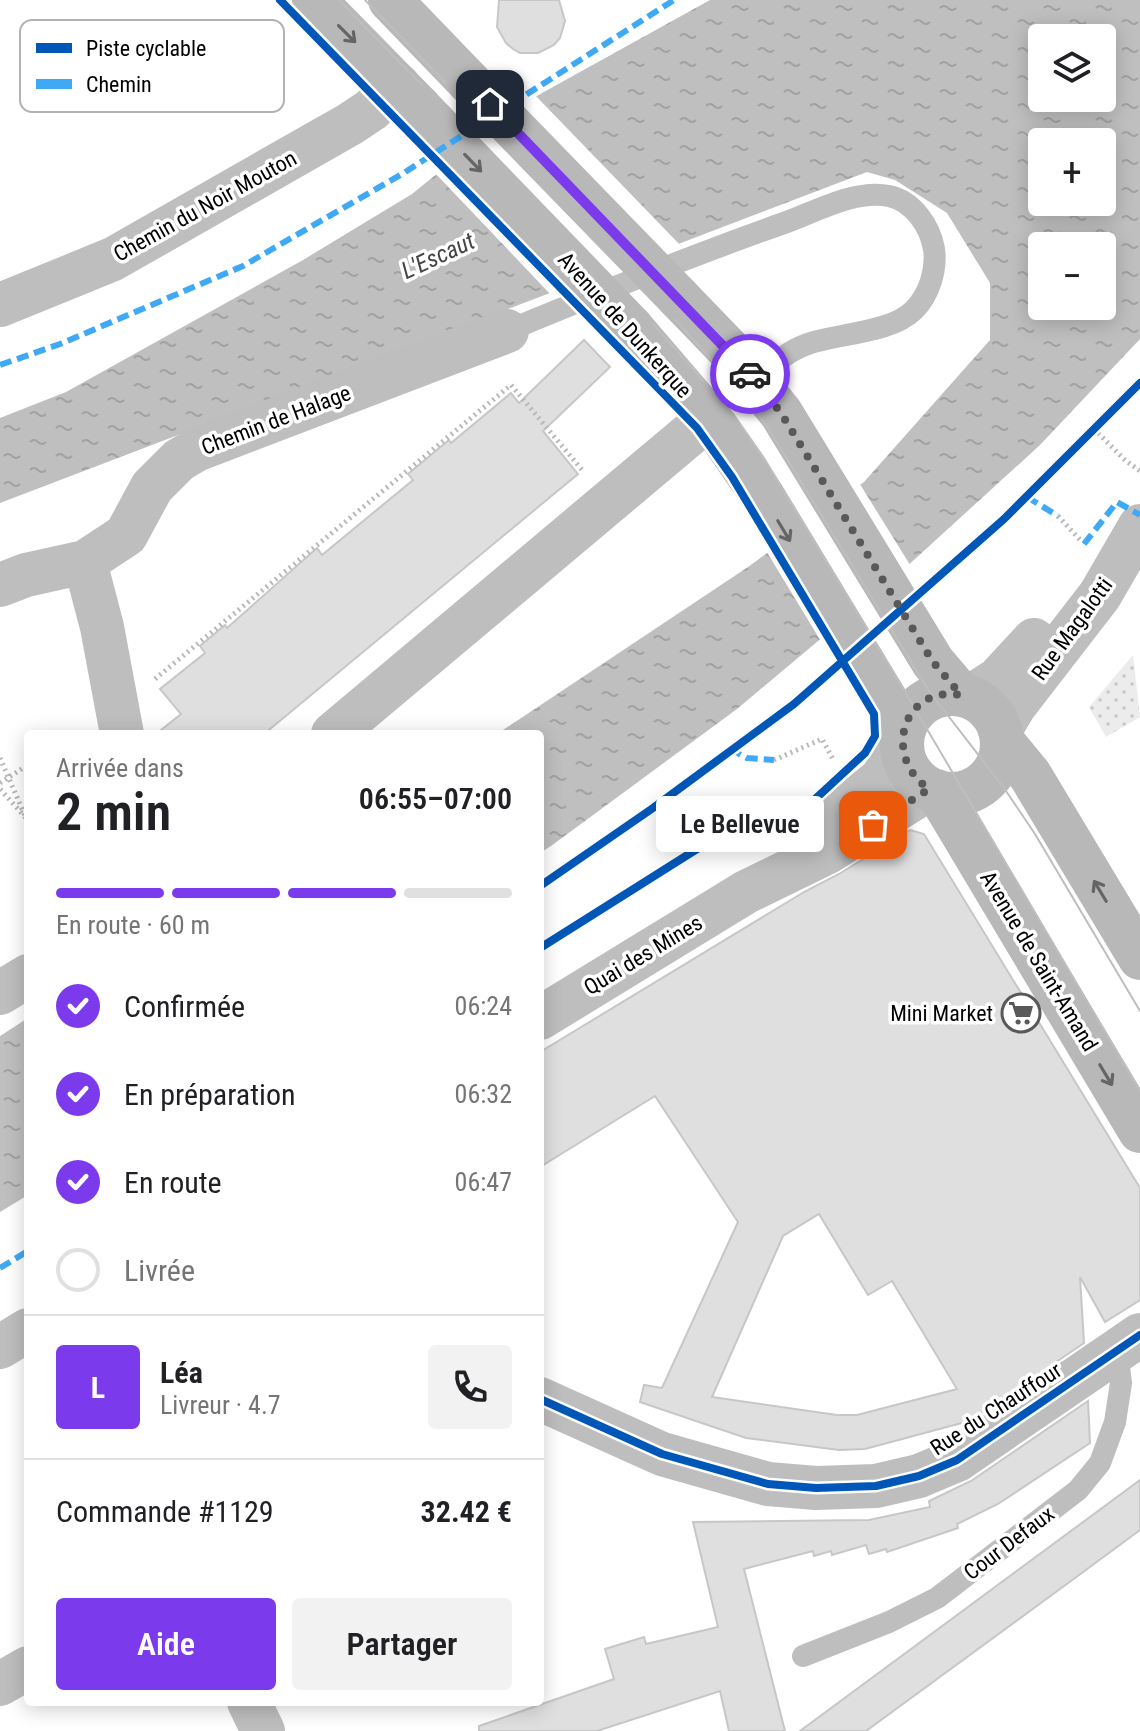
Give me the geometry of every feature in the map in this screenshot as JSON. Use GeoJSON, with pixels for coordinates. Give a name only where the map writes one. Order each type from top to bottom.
{"type":"FeatureCollection","features":[{"type":"Feature","properties":{"kind":"main road","name":"Avenue de Dunkerque"},"geometry":{"type":"LineString","coordinates":[[314,0],[631,327],[709,418],[764,498],[897,728]]}},
{"type":"Feature","properties":{"kind":"main road"},"geometry":{"type":"LineString","coordinates":[[390,0],[755,380],[792,429],[933,662],[966,696],[989,710],[1001,736],[1024,766],[1140,958]]}},
{"type":"Feature","properties":{"kind":"main road"},"geometry":{"type":"LineString","coordinates":[[966,696],[945,694],[926,701],[897,728],[912,774],[933,790],[958,794],[982,784],[998,763],[1001,736]]}},
{"type":"Feature","properties":{"kind":"main road","name":"Avenue de Saint-Amand"},"geometry":{"type":"LineString","coordinates":[[933,790],[1140,1131]]}},
{"type":"Feature","properties":{"kind":"street","name":"Chemin du Noir Mouton"},"geometry":{"type":"LineString","coordinates":[[0,305],[87,271],[145,242],[350,124],[399,87]]}},
{"type":"Feature","properties":{"kind":"street","name":"Chemin de Halage"},"geometry":{"type":"LineString","coordinates":[[0,585],[26,575],[85,562],[126,535],[152,487],[179,460],[196,450],[507,331]]}},
{"type":"Feature","properties":{"kind":"street"},"geometry":{"type":"LineString","coordinates":[[338,730],[709,418]]}},
{"type":"Feature","properties":{"kind":"street","name":"Rue Magalotti"},"geometry":{"type":"LineString","coordinates":[[966,696],[1007,671],[1082,584],[1140,524]]}},
{"type":"Feature","properties":{"kind":"street","name":"Rue Magalotti"},"geometry":{"type":"LineString","coordinates":[[1001,736],[1015,705],[1100,595],[1140,524]]}},
{"type":"Feature","properties":{"kind":"street"},"geometry":{"type":"LineString","coordinates":[[85,562],[102,627],[120,722]]}},
{"type":"Feature","properties":{"kind":"street","name":"Quai des Mines"},"geometry":{"type":"LineString","coordinates":[[746,892],[881,779],[897,728]]}},
{"type":"Feature","properties":{"kind":"street","name":"Quai des Mines"},"geometry":{"type":"LineString","coordinates":[[544,1016],[746,892],[826,853],[933,790]]}},
{"type":"Feature","properties":{"kind":"street"},"geometry":{"type":"LineString","coordinates":[[0,993],[24,978]]}},
{"type":"Feature","properties":{"kind":"street"},"geometry":{"type":"LineString","coordinates":[[0,1347],[24,1332]]}},
{"type":"Feature","properties":{"kind":"street","name":"Rue du Chauffour"},"geometry":{"type":"LineString","coordinates":[[544,1401],[662,1454],[768,1484],[816,1488],[876,1486],[919,1476],[957,1460],[1128,1342]]}},
{"type":"Feature","properties":{"kind":"street"},"geometry":{"type":"LineString","coordinates":[[0,1684],[24,1670]]}},
{"type":"Feature","properties":{"kind":"street"},"geometry":{"type":"LineString","coordinates":[[251,1706],[263,1731]]}},
{"type":"Feature","properties":{"kind":"lane"},"geometry":{"type":"LineString","coordinates":[[507,331],[678,260],[852,199],[887,196],[907,204],[917,213],[928,231],[935,256],[932,279],[914,310],[885,326],[804,345],[784,356],[755,380]]}},
{"type":"Feature","properties":{"kind":"lane","name":"Cour Defaux"},"geometry":{"type":"LineString","coordinates":[[803,1656],[889,1622],[937,1598],[1078,1490],[1100,1463],[1115,1422],[1128,1342]]}},
{"type":"Feature","properties":{"kind":"path"},"geometry":{"type":"LineString","coordinates":[[120,722],[511,385],[609,502]]}},
{"type":"Feature","properties":{"kind":"path"},"geometry":{"type":"LineString","coordinates":[[1094,429],[1140,471]]}},
{"type":"Feature","properties":{"kind":"path"},"geometry":{"type":"LineString","coordinates":[[1058,516],[1084,544]]}},
{"type":"Feature","properties":{"kind":"path"},"geometry":{"type":"LineString","coordinates":[[774,760],[822,739],[835,764]]}},
{"type":"Feature","properties":{"kind":"path"},"geometry":{"type":"LineString","coordinates":[[0,758],[24,814]]}},
{"type":"Feature","properties":{"kind":"path"},"geometry":{"type":"LineString","coordinates":[[0,783],[24,768]]}},
{"type":"Feature","properties":{"kind":"path"},"geometry":{"type":"LineString","coordinates":[[0,789],[24,816]]}},
{"type":"Feature","properties":{"kind":"shaded area"},"geometry":{"type":"Polygon","coordinates":[[[1133,655],[1140,717],[1106,737],[1089,707],[1133,655]]]}},
{"type":"Feature","properties":{"kind":"water","name":"L'Escaut"},"geometry":{"type":"Polygon","coordinates":[[[710,0],[1140,0],[1140,339],[1040,445],[904,569],[737,709],[544,850],[544,730],[503,730],[748,567],[864,482],[990,340],[990,283],[947,213],[895,180],[867,172],[0,503],[0,418],[66,392],[303,260],[412,194],[524,103],[710,0]]]}},
{"type":"Feature","properties":{"kind":"water"},"geometry":{"type":"Polygon","coordinates":[[[24,1021],[24,1197],[0,1212],[0,1036],[24,1021]]]}},
{"type":"Feature","properties":{"kind":"pier"},"geometry":{"type":"Polygon","coordinates":[[[533,93],[682,247],[553,297],[434,172],[533,93]]]}},
{"type":"Feature","properties":{"kind":"pier"},"geometry":{"type":"Polygon","coordinates":[[[858,481],[912,568],[822,643],[765,549],[858,481]]]}},
{"type":"Feature","properties":{"kind":"building"},"geometry":{"type":"Polygon","coordinates":[[[499,0],[559,0],[565,21],[560,38],[554,45],[538,53],[520,53],[513,49],[497,27],[499,0]]]}},
{"type":"Feature","properties":{"kind":"building"},"geometry":{"type":"Polygon","coordinates":[[[584,340],[610,367],[543,431],[578,474],[269,730],[161,730],[181,714],[160,689],[205,653],[200,646],[225,625],[227,628],[317,548],[322,555],[413,480],[408,474],[449,440],[451,443],[511,393],[519,403],[584,340]]]}},
{"type":"Feature","properties":{"kind":"building"},"geometry":{"type":"Polygon","coordinates":[[[910,830],[924,834],[1140,1188],[1140,1300],[1105,1322],[1080,1277],[1084,1343],[969,1421],[865,1449],[839,1450],[746,1438],[640,1402],[644,1385],[662,1388],[738,1222],[655,1096],[544,1165],[544,1050],[910,830]],[[819,1214],[783,1236],[712,1397],[837,1415],[857,1415],[957,1389],[892,1281],[868,1295],[819,1214]]]}},
{"type":"Feature","properties":{"kind":"building"},"geometry":{"type":"Polygon","coordinates":[[[1088,1401],[1090,1443],[998,1504],[957,1524],[958,1528],[887,1552],[886,1549],[869,1554],[866,1545],[832,1555],[831,1551],[814,1556],[813,1551],[744,1569],[785,1731],[729,1731],[720,1691],[597,1731],[479,1731],[479,1726],[544,1706],[544,1703],[614,1679],[605,1649],[644,1637],[646,1644],[718,1627],[693,1522],[869,1520],[930,1507],[929,1501],[971,1481],[1088,1401]]]}},
{"type":"Feature","properties":{"kind":"building"},"geometry":{"type":"Polygon","coordinates":[[[1140,1480],[1140,1530],[1075,1578],[866,1731],[800,1731],[1140,1480]]]}},
{"type":"Feature","properties":{"kind":"tram line"},"geometry":{"type":"LineString","coordinates":[[339,0],[645,315],[734,415],[764,458],[904,690],[1140,1091]]}},
{"type":"Feature","properties":{"kind":"tram line"},"geometry":{"type":"LineString","coordinates":[[365,0],[661,304],[731,381],[768,428],[929,691],[1004,788],[1035,834],[1140,1011]]}},
{"type":"Feature","properties":{"kind":"marked path"},"geometry":{"type":"LineString","coordinates":[[0,365],[60,344],[243,266],[402,174],[674,0]]}},
{"type":"Feature","properties":{"kind":"marked path"},"geometry":{"type":"LineString","coordinates":[[1027,497],[1058,516]]}},
{"type":"Feature","properties":{"kind":"marked path"},"geometry":{"type":"LineString","coordinates":[[1084,544],[1117,502],[1140,515]]}},
{"type":"Feature","properties":{"kind":"marked path"},"geometry":{"type":"LineString","coordinates":[[730,749],[747,758],[774,760]]}},
{"type":"Feature","properties":{"kind":"marked path"},"geometry":{"type":"LineString","coordinates":[[0,1268],[24,1253]]}},
{"type":"Feature","properties":{"kind":"cycle path"},"geometry":{"type":"LineString","coordinates":[[280,0],[697,428],[732,477],[874,714],[875,736],[865,753],[813,801],[697,849],[544,945]]}},
{"type":"Feature","properties":{"kind":"cycle path"},"geometry":{"type":"LineString","coordinates":[[544,883],[794,704],[1004,519],[1140,383]]}},
{"type":"Feature","properties":{"kind":"cycle path"},"geometry":{"type":"LineString","coordinates":[[544,1401],[662,1454],[768,1484],[816,1488],[876,1486],[919,1476],[957,1460],[1140,1335]]}},
{"type":"Feature","properties":{"kind":"way so far"},"geometry":{"type":"LineString","coordinates":[[750,374],[781,413],[933,662],[961,695],[934,697],[911,714],[902,735],[904,758],[912,774],[929,789],[873,825]]}},
{"type":"Feature","properties":{"kind":"place","name":"Le Bellevue"},"geometry":{"type":"Point","coordinates":[873,825]}},
{"type":"Feature","properties":{"kind":"place","name":"Mini Market"},"geometry":{"type":"Point","coordinates":[1021,1013]}},
{"type":"Feature","properties":{"kind":"route"},"geometry":{"type":"LineString","coordinates":[[490,104],[750,374]]}}]}
